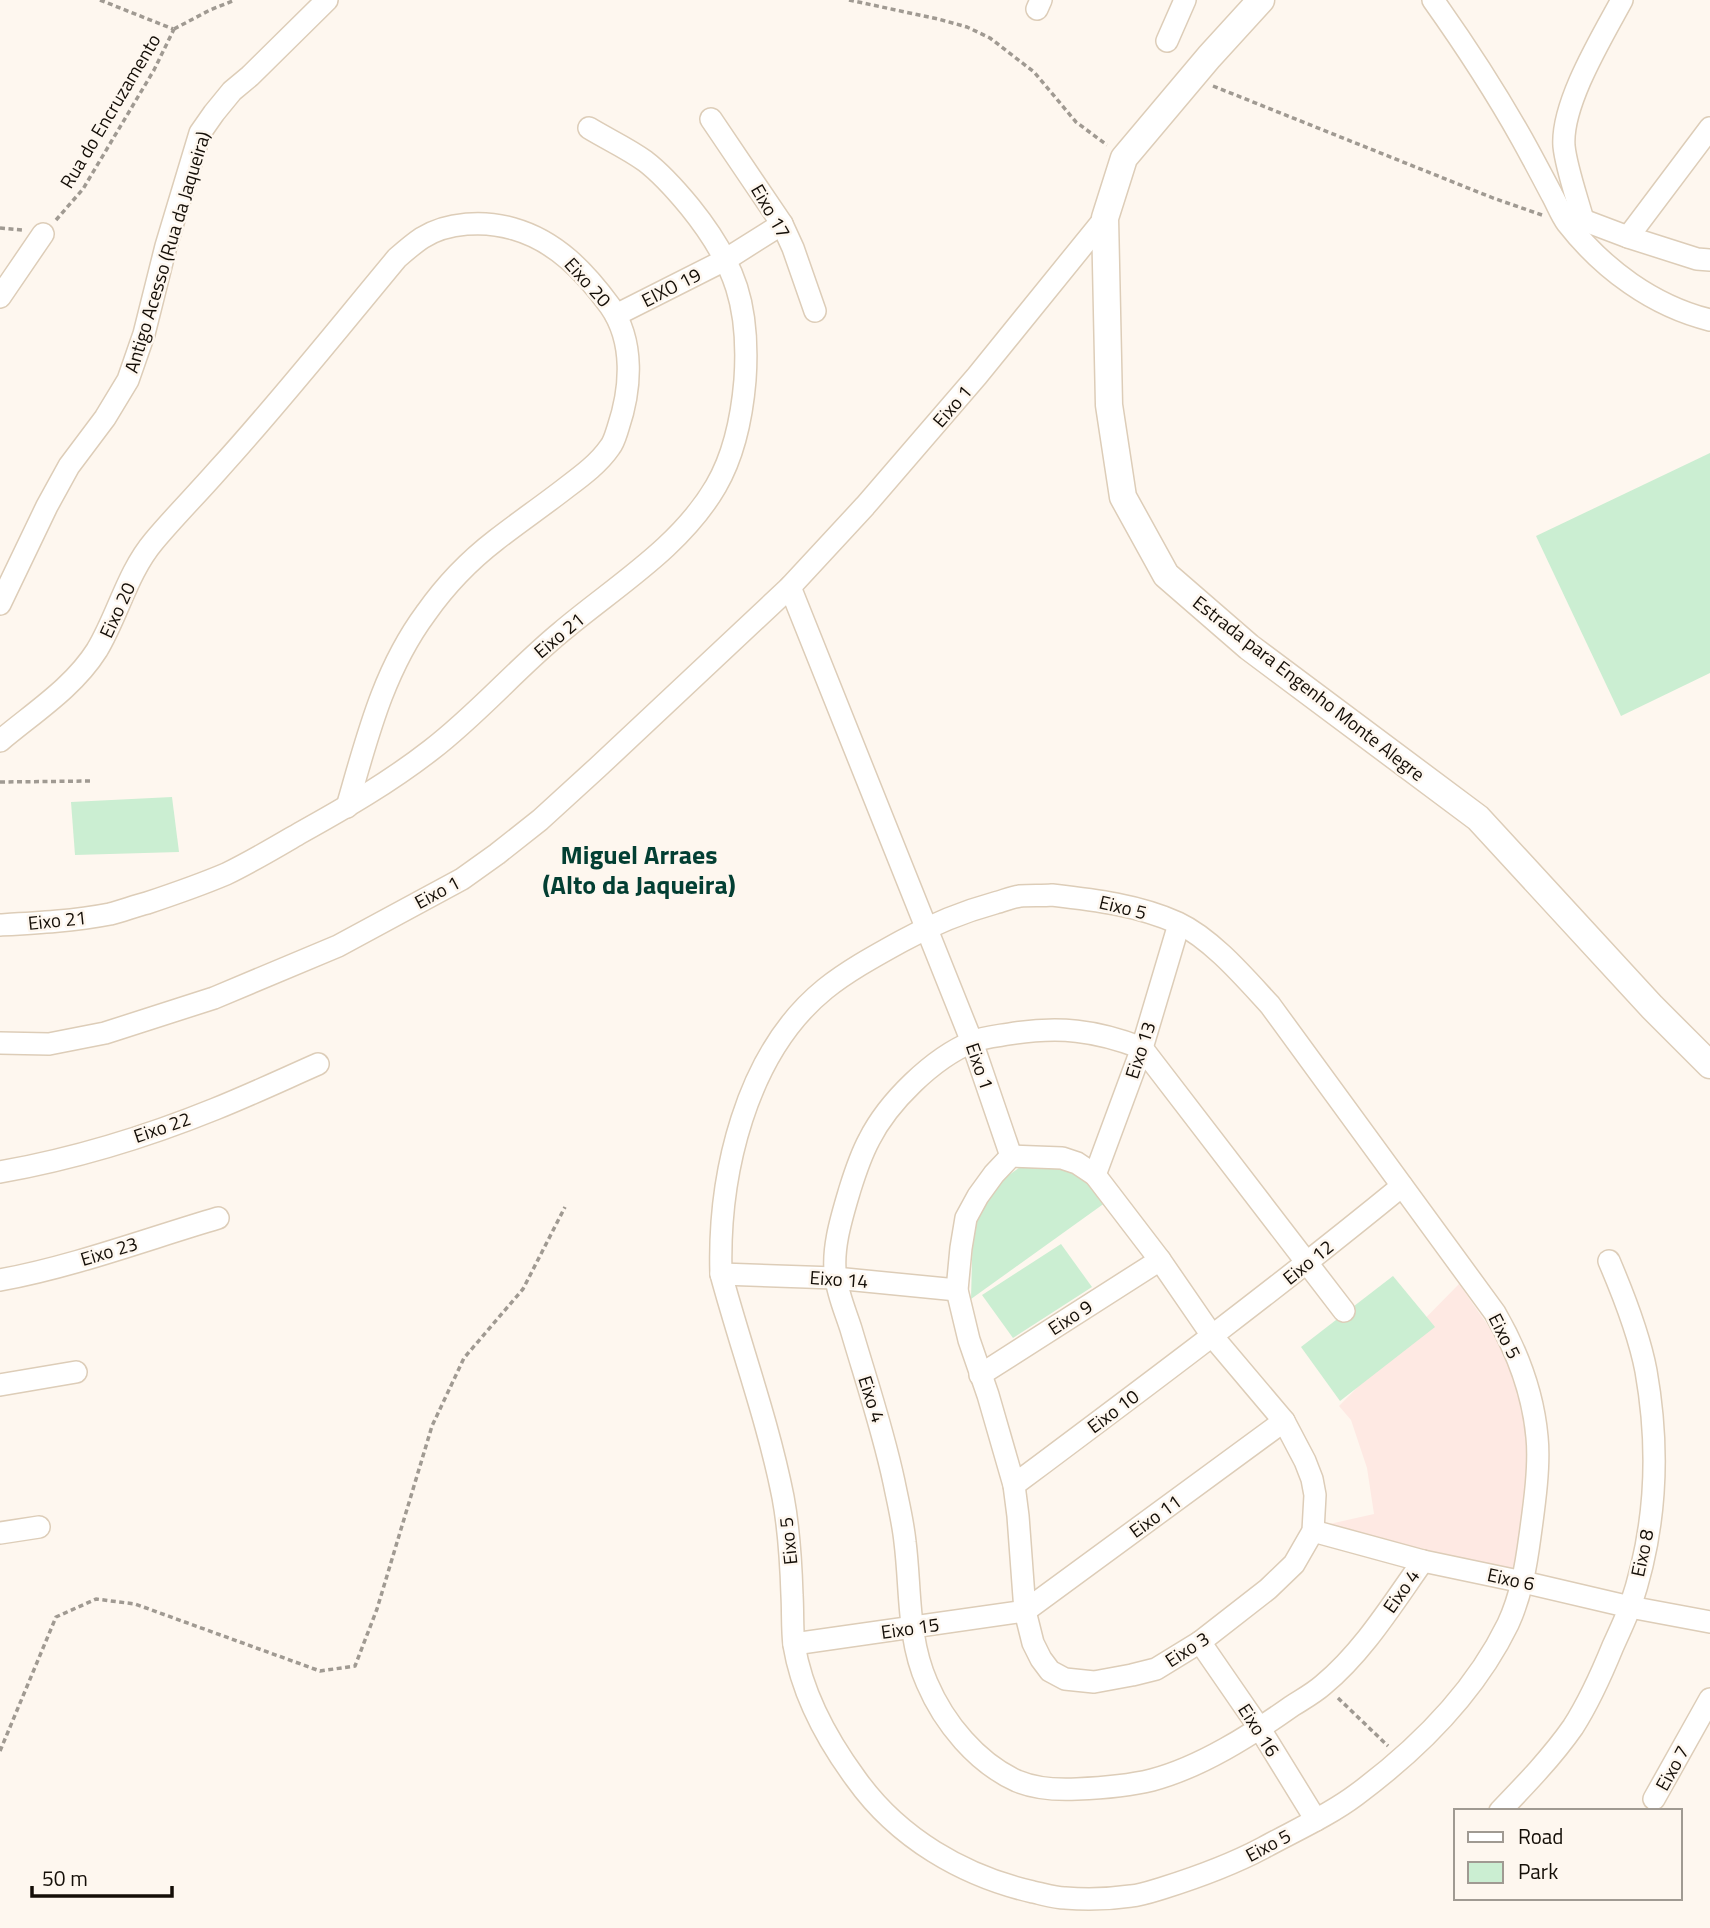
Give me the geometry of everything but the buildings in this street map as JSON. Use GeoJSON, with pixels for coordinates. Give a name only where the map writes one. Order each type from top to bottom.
{"type":"FeatureCollection","features":[{"type":"Feature","properties":{"kind":"street","name":"Antigo Acesso (Rua da Jaqueira)"},"geometry":{"type":"LineString","coordinates":[[0,604],[69,466],[105,418],[128,380],[144,334],[166,246],[200,133],[232,91],[327,0]]}},
{"type":"Feature","properties":{"kind":"street"},"geometry":{"type":"LineString","coordinates":[[1167,40],[1185,0]]}},
{"type":"Feature","properties":{"kind":"street"},"geometry":{"type":"LineString","coordinates":[[1124,158],[1261,0]]}},
{"type":"Feature","properties":{"kind":"street"},"geometry":{"type":"LineString","coordinates":[[1433,0],[1463,41],[1574,221],[1602,260],[1648,295],[1677,309],[1710,320]]}},
{"type":"Feature","properties":{"kind":"street"},"geometry":{"type":"LineString","coordinates":[[1574,221],[1564,147],[1568,113],[1622,0]]}},
{"type":"Feature","properties":{"kind":"street","name":"Eixo 17"},"geometry":{"type":"LineString","coordinates":[[711,119],[782,224],[815,311]]}},
{"type":"Feature","properties":{"kind":"street","name":"Eixo 21"},"geometry":{"type":"LineString","coordinates":[[0,925],[43,923],[111,914],[182,892],[228,873],[347,807],[442,741],[561,632],[673,540],[691,520],[716,486],[737,429],[746,365],[742,305],[736,284],[710,232],[666,178],[643,160],[589,128]]}},
{"type":"Feature","properties":{"kind":"street"},"geometry":{"type":"LineString","coordinates":[[1628,237],[1710,128]]}},
{"type":"Feature","properties":{"kind":"street","name":"Estrada para Engenho Monte Alegre"},"geometry":{"type":"LineString","coordinates":[[1124,158],[1105,218],[1109,405],[1123,497],[1166,575],[1249,647],[1478,818],[1652,1007],[1710,1065]]}},
{"type":"Feature","properties":{"kind":"street","name":"Eixo 1"},"geometry":{"type":"LineString","coordinates":[[0,1043],[50,1044],[105,1033],[214,998],[338,946],[462,879],[497,854],[550,811],[790,587],[865,506],[977,376],[1105,218]]}},
{"type":"Feature","properties":{"kind":"street"},"geometry":{"type":"LineString","coordinates":[[1574,221],[1697,259],[1710,260]]}},
{"type":"Feature","properties":{"kind":"street","name":"Eixo 20"},"geometry":{"type":"LineString","coordinates":[[0,741],[51,701],[82,670],[108,632],[136,567],[151,544],[218,470],[397,258],[423,237],[444,229],[471,224],[490,224],[514,229],[548,243],[570,259],[593,282],[616,315],[626,340],[629,362],[624,411],[611,446],[591,468],[494,542],[451,582],[408,638],[391,671],[370,727],[347,807]]}},
{"type":"Feature","properties":{"kind":"street","name":"EIXO 19"},"geometry":{"type":"LineString","coordinates":[[616,315],[725,260],[782,224]]}},
{"type":"Feature","properties":{"kind":"street"},"geometry":{"type":"LineString","coordinates":[[0,297],[43,234]]}},
{"type":"Feature","properties":{"kind":"street","name":"Eixo 1"},"geometry":{"type":"LineString","coordinates":[[790,587],[972,1042],[1011,1156]]}},
{"type":"Feature","properties":{"kind":"street","name":"Eixo 5"},"geometry":{"type":"LineString","coordinates":[[1052,895],[1094,900],[1126,906],[1179,923],[1241,973],[1270,1005],[1495,1313],[1514,1348],[1525,1381],[1538,1440],[1535,1503],[1523,1582],[1509,1621],[1471,1686],[1448,1715],[1354,1797],[1238,1861],[1194,1879],[1137,1896],[1062,1898],[998,1883],[961,1867],[926,1847],[886,1816],[857,1781],[831,1742],[814,1706],[794,1644],[789,1540],[783,1499],[721,1274],[723,1202],[731,1161],[750,1095],[766,1062],[801,1012],[824,990],[861,963],[926,928],[1019,896],[1052,895]]}},
{"type":"Feature","properties":{"kind":"street","name":"Eixo 13"},"geometry":{"type":"LineString","coordinates":[[1095,1175],[1142,1048],[1179,923]]}},
{"type":"Feature","properties":{"kind":"street","name":"Eixo 4"},"geometry":{"type":"LineString","coordinates":[[1142,1048],[1113,1037],[1059,1030],[1027,1031],[972,1042],[936,1063],[908,1088],[881,1119],[867,1143],[843,1213],[836,1250],[835,1278],[891,1467],[905,1542],[912,1628],[927,1684],[953,1728],[968,1746],[1020,1782],[1043,1788],[1068,1789],[1098,1788],[1149,1780],[1191,1766],[1260,1729],[1324,1685],[1371,1633],[1423,1561]]}},
{"type":"Feature","properties":{"kind":"street"},"geometry":{"type":"LineString","coordinates":[[1142,1048],[1344,1311]]}},
{"type":"Feature","properties":{"kind":"street","name":"Eixo 22"},"geometry":{"type":"LineString","coordinates":[[0,1172],[95,1150],[167,1126],[214,1110],[318,1064]]}},
{"type":"Feature","properties":{"kind":"street","name":"Eixo 3"},"geometry":{"type":"LineString","coordinates":[[1011,1156],[1062,1158],[1077,1163],[1095,1175],[1160,1260],[1213,1336],[1284,1421],[1305,1461],[1315,1495],[1313,1531],[1294,1564],[1281,1578],[1200,1643],[1156,1669],[1094,1682],[1065,1679],[1050,1671],[1033,1643],[1025,1611],[1014,1485],[969,1340],[957,1290],[966,1218],[978,1196],[1011,1156]]}},
{"type":"Feature","properties":{"kind":"street","name":"Eixo 12"},"geometry":{"type":"LineString","coordinates":[[1213,1336],[1402,1186]]}},
{"type":"Feature","properties":{"kind":"street","name":"Eixo 23"},"geometry":{"type":"LineString","coordinates":[[0,1280],[68,1263],[218,1218]]}},
{"type":"Feature","properties":{"kind":"street","name":"Eixo 9"},"geometry":{"type":"LineString","coordinates":[[980,1375],[1160,1260]]}},
{"type":"Feature","properties":{"kind":"street","name":"Eixo 8"},"geometry":{"type":"LineString","coordinates":[[1502,1809],[1547,1760],[1573,1726],[1600,1678],[1630,1606],[1643,1558],[1653,1496],[1654,1430],[1646,1369],[1626,1301],[1609,1261]]}},
{"type":"Feature","properties":{"kind":"street","name":"Eixo 14"},"geometry":{"type":"LineString","coordinates":[[721,1274],[835,1278],[957,1290]]}},
{"type":"Feature","properties":{"kind":"street","name":"Eixo 10"},"geometry":{"type":"LineString","coordinates":[[1014,1485],[1213,1336]]}},
{"type":"Feature","properties":{"kind":"street"},"geometry":{"type":"LineString","coordinates":[[0,1385],[76,1372]]}},
{"type":"Feature","properties":{"kind":"street","name":"Eixo 11"},"geometry":{"type":"LineString","coordinates":[[1025,1611],[1284,1421]]}},
{"type":"Feature","properties":{"kind":"street"},"geometry":{"type":"LineString","coordinates":[[0,1533],[39,1527]]}},
{"type":"Feature","properties":{"kind":"street","name":"Eixo 6"},"geometry":{"type":"LineString","coordinates":[[1313,1531],[1423,1561],[1710,1622]]}},
{"type":"Feature","properties":{"kind":"street","name":"Eixo 15"},"geometry":{"type":"LineString","coordinates":[[794,1644],[1025,1611]]}},
{"type":"Feature","properties":{"kind":"street","name":"Eixo 16"},"geometry":{"type":"LineString","coordinates":[[1200,1643],[1260,1729],[1316,1820]]}},
{"type":"Feature","properties":{"kind":"street","name":"Eixo 7"},"geometry":{"type":"LineString","coordinates":[[1654,1799],[1710,1699]]}},
{"type":"Feature","properties":{"kind":"path","name":"Rua do Encruzamento"},"geometry":{"type":"LineString","coordinates":[[43,234],[83,189],[154,70],[174,29],[100,0]]}},
{"type":"Feature","properties":{"kind":"path"},"geometry":{"type":"LineString","coordinates":[[174,29],[235,0]]}},
{"type":"Feature","properties":{"kind":"path"},"geometry":{"type":"LineString","coordinates":[[849,0],[938,19],[967,27],[990,38],[1034,72],[1076,122],[1124,158]]}},
{"type":"Feature","properties":{"kind":"path"},"geometry":{"type":"LineString","coordinates":[[1192,78],[1493,198],[1574,221]]}},
{"type":"Feature","properties":{"kind":"path"},"geometry":{"type":"LineString","coordinates":[[0,782],[93,781]]}},
{"type":"Feature","properties":{"kind":"path"},"geometry":{"type":"LineString","coordinates":[[0,1751],[56,1618],[96,1599],[135,1604],[320,1671],[355,1666],[377,1609],[432,1426],[464,1358],[523,1289],[565,1207]]}},
{"type":"Feature","properties":{"kind":"path"},"geometry":{"type":"LineString","coordinates":[[1324,1685],[1400,1758]]}},
{"type":"Feature","properties":{"kind":"shaded area"},"geometry":{"type":"Polygon","coordinates":[[[1459,1284],[1498,1340],[1524,1404],[1528,1454],[1522,1539],[1515,1572],[1325,1525],[1374,1514],[1367,1468],[1351,1420],[1339,1406],[1459,1284]]]}},
{"type":"Feature","properties":{"kind":"green space"},"geometry":{"type":"Polygon","coordinates":[[[1710,453],[1710,673],[1621,716],[1536,536],[1710,453]]]}},
{"type":"Feature","properties":{"kind":"green space"},"geometry":{"type":"Polygon","coordinates":[[[172,797],[179,852],[75,855],[71,802],[172,797]]]}},
{"type":"Feature","properties":{"kind":"green space"},"geometry":{"type":"Polygon","coordinates":[[[1023,1165],[1072,1170],[1109,1200],[971,1299],[973,1223],[994,1186],[1023,1165]]]}},
{"type":"Feature","properties":{"kind":"green space"},"geometry":{"type":"Polygon","coordinates":[[[1061,1244],[1092,1287],[1013,1338],[982,1295],[1061,1244]]]}},
{"type":"Feature","properties":{"kind":"green space"},"geometry":{"type":"Polygon","coordinates":[[[1393,1276],[1435,1327],[1340,1401],[1301,1347],[1393,1276]]]}},
{"type":"Feature","properties":{"kind":"district","name":"Miguel Arraes (Alto da Jaqueira)"},"geometry":{"type":"Point","coordinates":[639,870]}}]}
